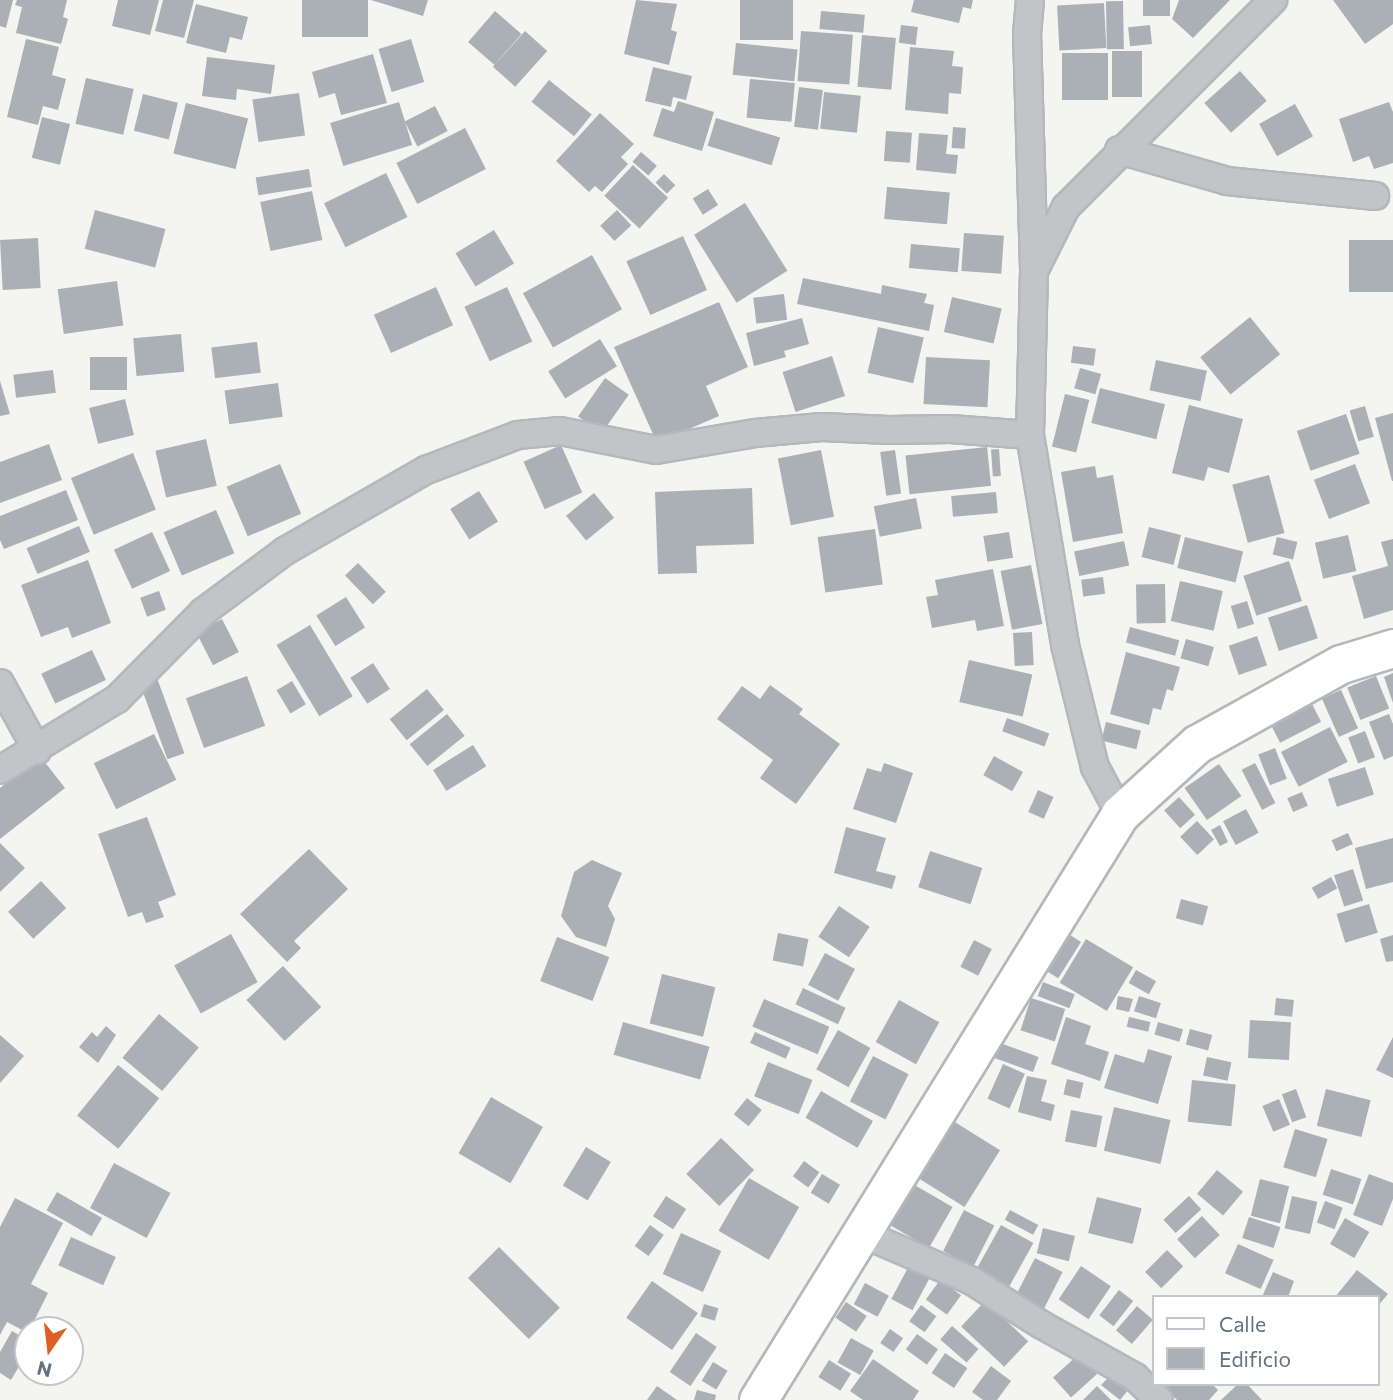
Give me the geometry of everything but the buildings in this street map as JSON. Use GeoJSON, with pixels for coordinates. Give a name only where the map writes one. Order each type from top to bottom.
{"type":"FeatureCollection","features":[{"type":"Feature","properties":{"kind":"street"},"geometry":{"type":"LineString","coordinates":[[1030,0],[1027,33],[1034,271],[1030,435],[1065,645],[1095,767],[1120,814]]}},
{"type":"Feature","properties":{"kind":"street"},"geometry":{"type":"LineString","coordinates":[[1034,271],[1066,207],[1119,150],[1273,0]]}},
{"type":"Feature","properties":{"kind":"street"},"geometry":{"type":"LineString","coordinates":[[1119,150],[1227,181],[1375,196]]}},
{"type":"Feature","properties":{"kind":"street"},"geometry":{"type":"LineString","coordinates":[[0,770],[117,699],[204,612],[285,551],[426,470],[518,435],[560,431],[656,450],[755,433],[821,427],[950,429],[1030,435]]}},
{"type":"Feature","properties":{"kind":"street"},"geometry":{"type":"LineString","coordinates":[[758,1400],[859,1232],[1120,814],[1197,744],[1341,664],[1393,648]]}},
{"type":"Feature","properties":{"kind":"street"},"geometry":{"type":"LineString","coordinates":[[0,682],[37,750]]}},
{"type":"Feature","properties":{"kind":"street"},"geometry":{"type":"LineString","coordinates":[[859,1232],[972,1281],[1042,1325],[1135,1377],[1159,1400]]}}]}
